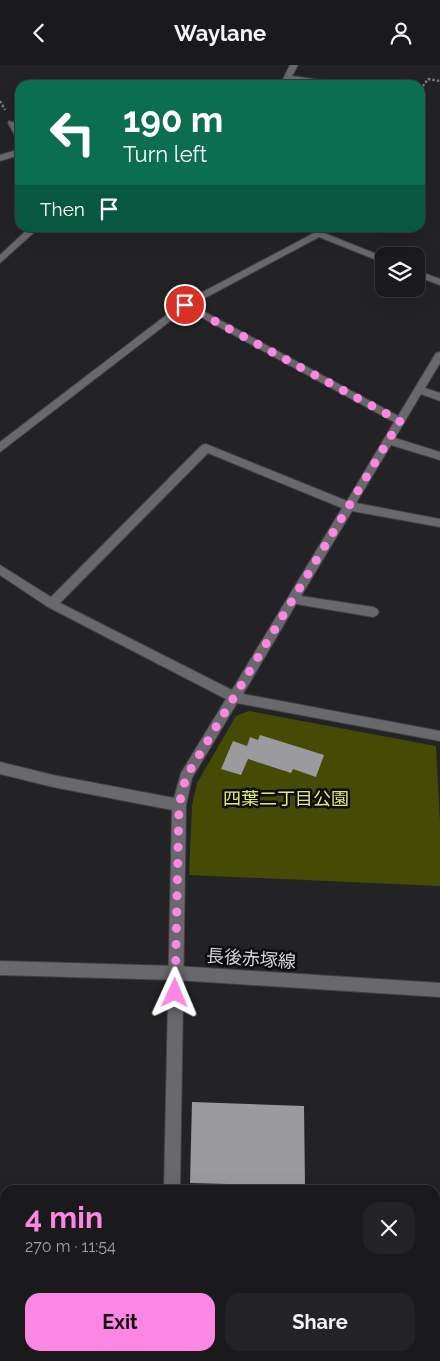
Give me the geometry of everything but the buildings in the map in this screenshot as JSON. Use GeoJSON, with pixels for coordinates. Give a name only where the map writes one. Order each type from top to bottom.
{"type":"FeatureCollection","features":[{"type":"Feature","properties":{"kind":"street"},"geometry":{"type":"LineString","coordinates":[[287,80],[294,65]]}},
{"type":"Feature","properties":{"kind":"street"},"geometry":{"type":"LineString","coordinates":[[12,123],[15,128]]}},
{"type":"Feature","properties":{"kind":"street"},"geometry":{"type":"LineString","coordinates":[[0,158],[15,154]]}},
{"type":"Feature","properties":{"kind":"street"},"geometry":{"type":"LineString","coordinates":[[0,260],[31,232]]}},
{"type":"Feature","properties":{"kind":"street"},"geometry":{"type":"LineString","coordinates":[[0,447],[185,305],[320,232]]}},
{"type":"Feature","properties":{"kind":"street"},"geometry":{"type":"LineString","coordinates":[[324,232],[375,256]]}},
{"type":"Feature","properties":{"kind":"street"},"geometry":{"type":"LineString","coordinates":[[425,276],[440,282]]}},
{"type":"Feature","properties":{"kind":"street"},"geometry":{"type":"LineString","coordinates":[[185,305],[400,421]]}},
{"type":"Feature","properties":{"kind":"street"},"geometry":{"type":"LineString","coordinates":[[172,1185],[179,805],[186,777],[440,355]]}},
{"type":"Feature","properties":{"kind":"street"},"geometry":{"type":"LineString","coordinates":[[419,390],[440,397]]}},
{"type":"Feature","properties":{"kind":"street"},"geometry":{"type":"LineString","coordinates":[[389,440],[440,456]]}},
{"type":"Feature","properties":{"kind":"street"},"geometry":{"type":"LineString","coordinates":[[52,604],[206,448],[349,507],[440,523]]}},
{"type":"Feature","properties":{"kind":"street"},"geometry":{"type":"LineString","coordinates":[[0,569],[52,604],[234,697],[440,736]]}},
{"type":"Feature","properties":{"kind":"street"},"geometry":{"type":"LineString","coordinates":[[293,599],[374,612]]}},
{"type":"Feature","properties":{"kind":"street"},"geometry":{"type":"LineString","coordinates":[[0,768],[53,781],[179,805]]}},
{"type":"Feature","properties":{"kind":"street","name":"長後赤塚線"},"geometry":{"type":"LineString","coordinates":[[0,968],[176,973],[440,990]]}},
{"type":"Feature","properties":{"kind":"path"},"geometry":{"type":"LineString","coordinates":[[425,83],[428,79],[440,81]]}},
{"type":"Feature","properties":{"kind":"green space","name":"四葉二丁目公園"},"geometry":{"type":"Polygon","coordinates":[[[249,711],[436,746],[440,822],[440,886],[189,875],[192,805],[197,783],[236,716],[249,711]]]}},
{"type":"Feature","properties":{"kind":"route"},"geometry":{"type":"LineString","coordinates":[[175,993],[179,805],[186,777],[400,421],[185,305]]}}]}
